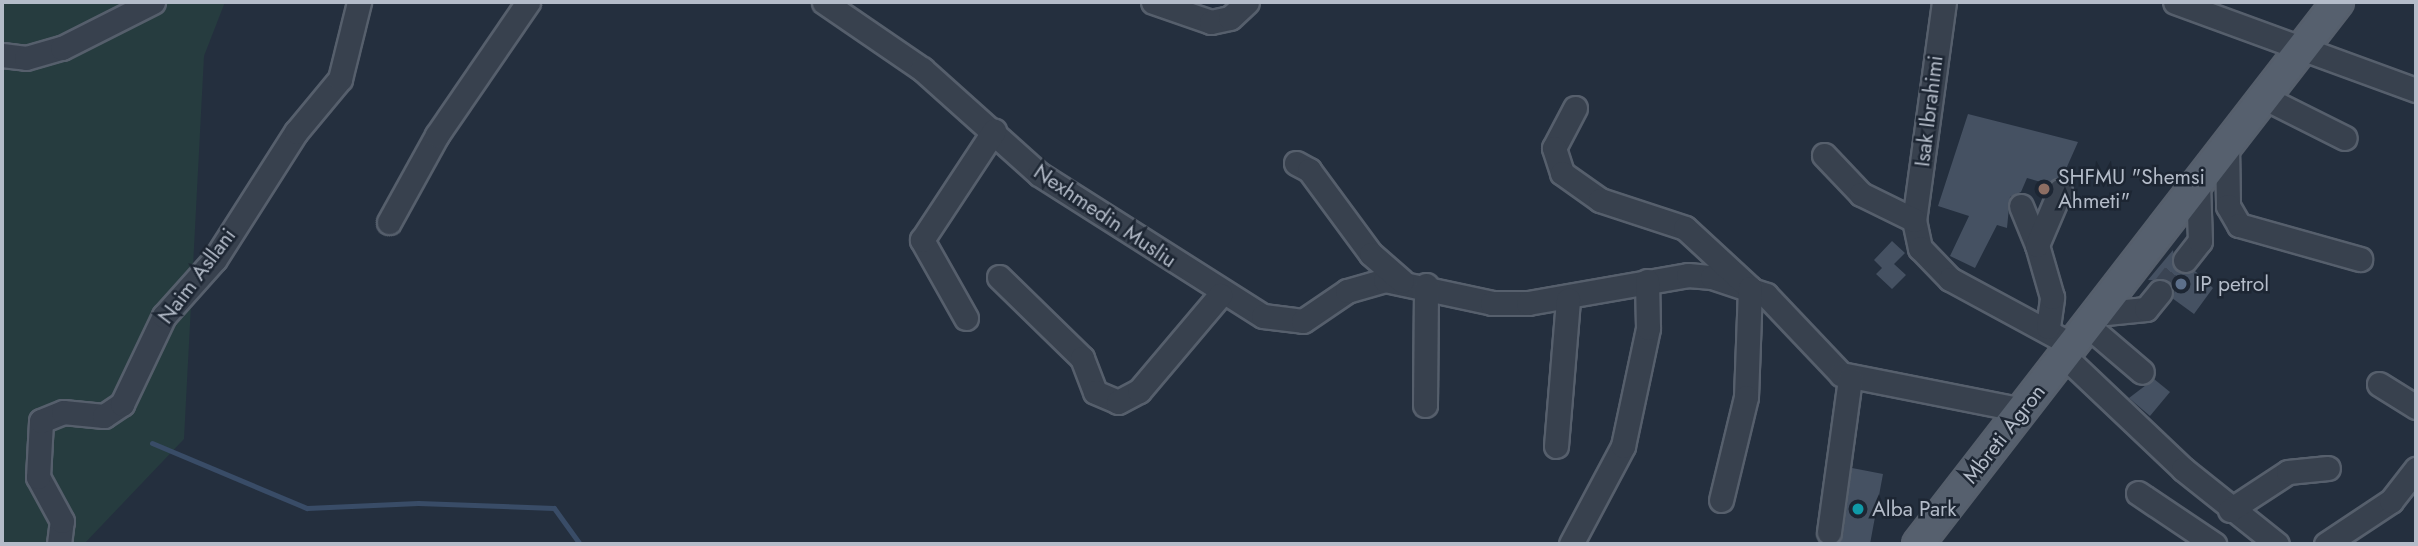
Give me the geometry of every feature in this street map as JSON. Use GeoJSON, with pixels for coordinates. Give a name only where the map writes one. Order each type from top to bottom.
{"type":"FeatureCollection","features":[{"type":"Feature","properties":{"kind":"main road","name":"Mbreti Agron"},"geometry":{"type":"LineString","coordinates":[[1918,544],[2023,410],[2073,333],[2198,184],[2339,2]]}},
{"type":"Feature","properties":{"kind":"main road"},"geometry":{"type":"LineString","coordinates":[[1937,544],[1974,495],[1972,475]]}},
{"type":"Feature","properties":{"kind":"street"},"geometry":{"type":"LineString","coordinates":[[2,55],[26,58],[62,48],[153,2]]}},
{"type":"Feature","properties":{"kind":"street","name":"Naim Asllani"},"geometry":{"type":"LineString","coordinates":[[59,544],[62,521],[38,477],[41,421],[63,412],[104,416],[122,404],[164,316],[215,259],[296,132],[340,79],[359,2]]}},
{"type":"Feature","properties":{"kind":"street"},"geometry":{"type":"LineString","coordinates":[[389,222],[437,135],[528,2]]}},
{"type":"Feature","properties":{"kind":"street","name":"Nexhmedin Musliu"},"geometry":{"type":"LineString","coordinates":[[824,2],[922,69],[1039,174],[1220,295],[1263,316],[1303,321],[1347,291],[1402,281],[1492,303],[1568,299],[1647,281],[1688,275],[1750,288],[1766,295],[1825,365],[1850,378],[1940,389],[2023,410]]}},
{"type":"Feature","properties":{"kind":"street"},"geometry":{"type":"LineString","coordinates":[[1153,2],[1212,22],[1230,18],[1247,2]]}},
{"type":"Feature","properties":{"kind":"street","name":"Isak Ibrahimi"},"geometry":{"type":"LineString","coordinates":[[1944,2],[1914,220],[1920,248],[1933,266],[2073,333]]}},
{"type":"Feature","properties":{"kind":"street"},"geometry":{"type":"LineString","coordinates":[[2175,2],[2306,45],[2416,90]]}},
{"type":"Feature","properties":{"kind":"street"},"geometry":{"type":"LineString","coordinates":[[2265,97],[2345,138]]}},
{"type":"Feature","properties":{"kind":"street","name":"Nexhmedin Musliu"},"geometry":{"type":"LineString","coordinates":[[1576,108],[1554,148],[1562,173],[1600,200],[1685,228],[1750,288]]}},
{"type":"Feature","properties":{"kind":"street"},"geometry":{"type":"LineString","coordinates":[[966,318],[922,240],[994,131]]}},
{"type":"Feature","properties":{"kind":"street"},"geometry":{"type":"LineString","coordinates":[[2227,146],[2228,206],[2239,225],[2360,259]]}},
{"type":"Feature","properties":{"kind":"street"},"geometry":{"type":"LineString","coordinates":[[1824,155],[1861,194],[1914,220]]}},
{"type":"Feature","properties":{"kind":"street"},"geometry":{"type":"LineString","coordinates":[[1296,163],[1309,170],[1370,254],[1402,281]]}},
{"type":"Feature","properties":{"kind":"street"},"geometry":{"type":"LineString","coordinates":[[2185,260],[2200,241],[2198,184]]}},
{"type":"Feature","properties":{"kind":"street"},"geometry":{"type":"LineString","coordinates":[[2037,245],[2060,191]]}},
{"type":"Feature","properties":{"kind":"street"},"geometry":{"type":"LineString","coordinates":[[2021,206],[2037,245],[2052,297],[2073,333],[2230,510],[2277,544]]}},
{"type":"Feature","properties":{"kind":"street"},"geometry":{"type":"LineString","coordinates":[[999,277],[1082,358],[1095,392],[1118,402],[1139,391],[1220,295]]}},
{"type":"Feature","properties":{"kind":"street"},"geometry":{"type":"LineString","coordinates":[[1571,544],[1593,506],[1632,416],[1648,328],[1647,281]]}},
{"type":"Feature","properties":{"kind":"street"},"geometry":{"type":"LineString","coordinates":[[1425,405],[1426,285]]}},
{"type":"Feature","properties":{"kind":"street"},"geometry":{"type":"LineString","coordinates":[[1721,500],[1746,397],[1750,288]]}},
{"type":"Feature","properties":{"kind":"street"},"geometry":{"type":"LineString","coordinates":[[2073,333],[2146,309],[2160,292]]}},
{"type":"Feature","properties":{"kind":"street"},"geometry":{"type":"LineString","coordinates":[[1556,446],[1568,299]]}},
{"type":"Feature","properties":{"kind":"street"},"geometry":{"type":"LineString","coordinates":[[2073,333],[2142,372]]}},
{"type":"Feature","properties":{"kind":"street"},"geometry":{"type":"LineString","coordinates":[[1829,532],[1850,378]]}},
{"type":"Feature","properties":{"kind":"street"},"geometry":{"type":"LineString","coordinates":[[2379,384],[2416,407]]}},
{"type":"Feature","properties":{"kind":"street"},"geometry":{"type":"LineString","coordinates":[[2230,510],[2288,472],[2328,468]]}},
{"type":"Feature","properties":{"kind":"street"},"geometry":{"type":"LineString","coordinates":[[2326,544],[2391,501],[2416,468]]}},
{"type":"Feature","properties":{"kind":"street"},"geometry":{"type":"LineString","coordinates":[[2138,494],[2214,544]]}},
{"type":"Feature","properties":{"kind":"green space"},"geometry":{"type":"Polygon","coordinates":[[[2,2],[225,2],[204,56],[184,439],[84,544],[2,544],[2,2]]]}},
{"type":"Feature","properties":{"kind":"building"},"geometry":{"type":"Polygon","coordinates":[[[1968,114],[2078,142],[2062,178],[2048,184],[2027,178],[2021,192],[2010,197],[2007,228],[1997,225],[1975,268],[1950,256],[1969,216],[1938,206],[1968,114]]]}},
{"type":"Feature","properties":{"kind":"building"},"geometry":{"type":"Polygon","coordinates":[[[1892,241],[1905,253],[1894,264],[1906,275],[1892,289],[1876,274],[1882,268],[1874,260],[1892,241]]]}},
{"type":"Feature","properties":{"kind":"building","name":"IP petrol"},"geometry":{"type":"Polygon","coordinates":[[[2173,250],[2176,270],[2194,270],[2213,288],[2194,314],[2172,298],[2168,281],[2148,280],[2173,250]]]}},
{"type":"Feature","properties":{"kind":"building"},"geometry":{"type":"Polygon","coordinates":[[[2154,379],[2170,392],[2150,416],[2129,398],[2154,379]]]}},
{"type":"Feature","properties":{"kind":"building","name":"Alba Park"},"geometry":{"type":"Polygon","coordinates":[[[1852,468],[1883,474],[1870,544],[1835,544],[1843,534],[1852,468]]]}},
{"type":"Feature","properties":{"kind":"waterway"},"geometry":{"type":"LineString","coordinates":[[152,443],[307,508],[418,503],[554,508],[580,544]]}},
{"type":"Feature","properties":{"kind":"tunnel"},"geometry":{"type":"LineString","coordinates":[[2160,292],[2185,260]]}},
{"type":"Feature","properties":{"kind":"place","name":"SHFMU \"Shemsi Ahmeti\""},"geometry":{"type":"Point","coordinates":[2044,189]}},
{"type":"Feature","properties":{"kind":"place","name":"IP petrol"},"geometry":{"type":"Point","coordinates":[2181,284]}},
{"type":"Feature","properties":{"kind":"place","name":"Alba Park"},"geometry":{"type":"Point","coordinates":[1858,509]}}]}
